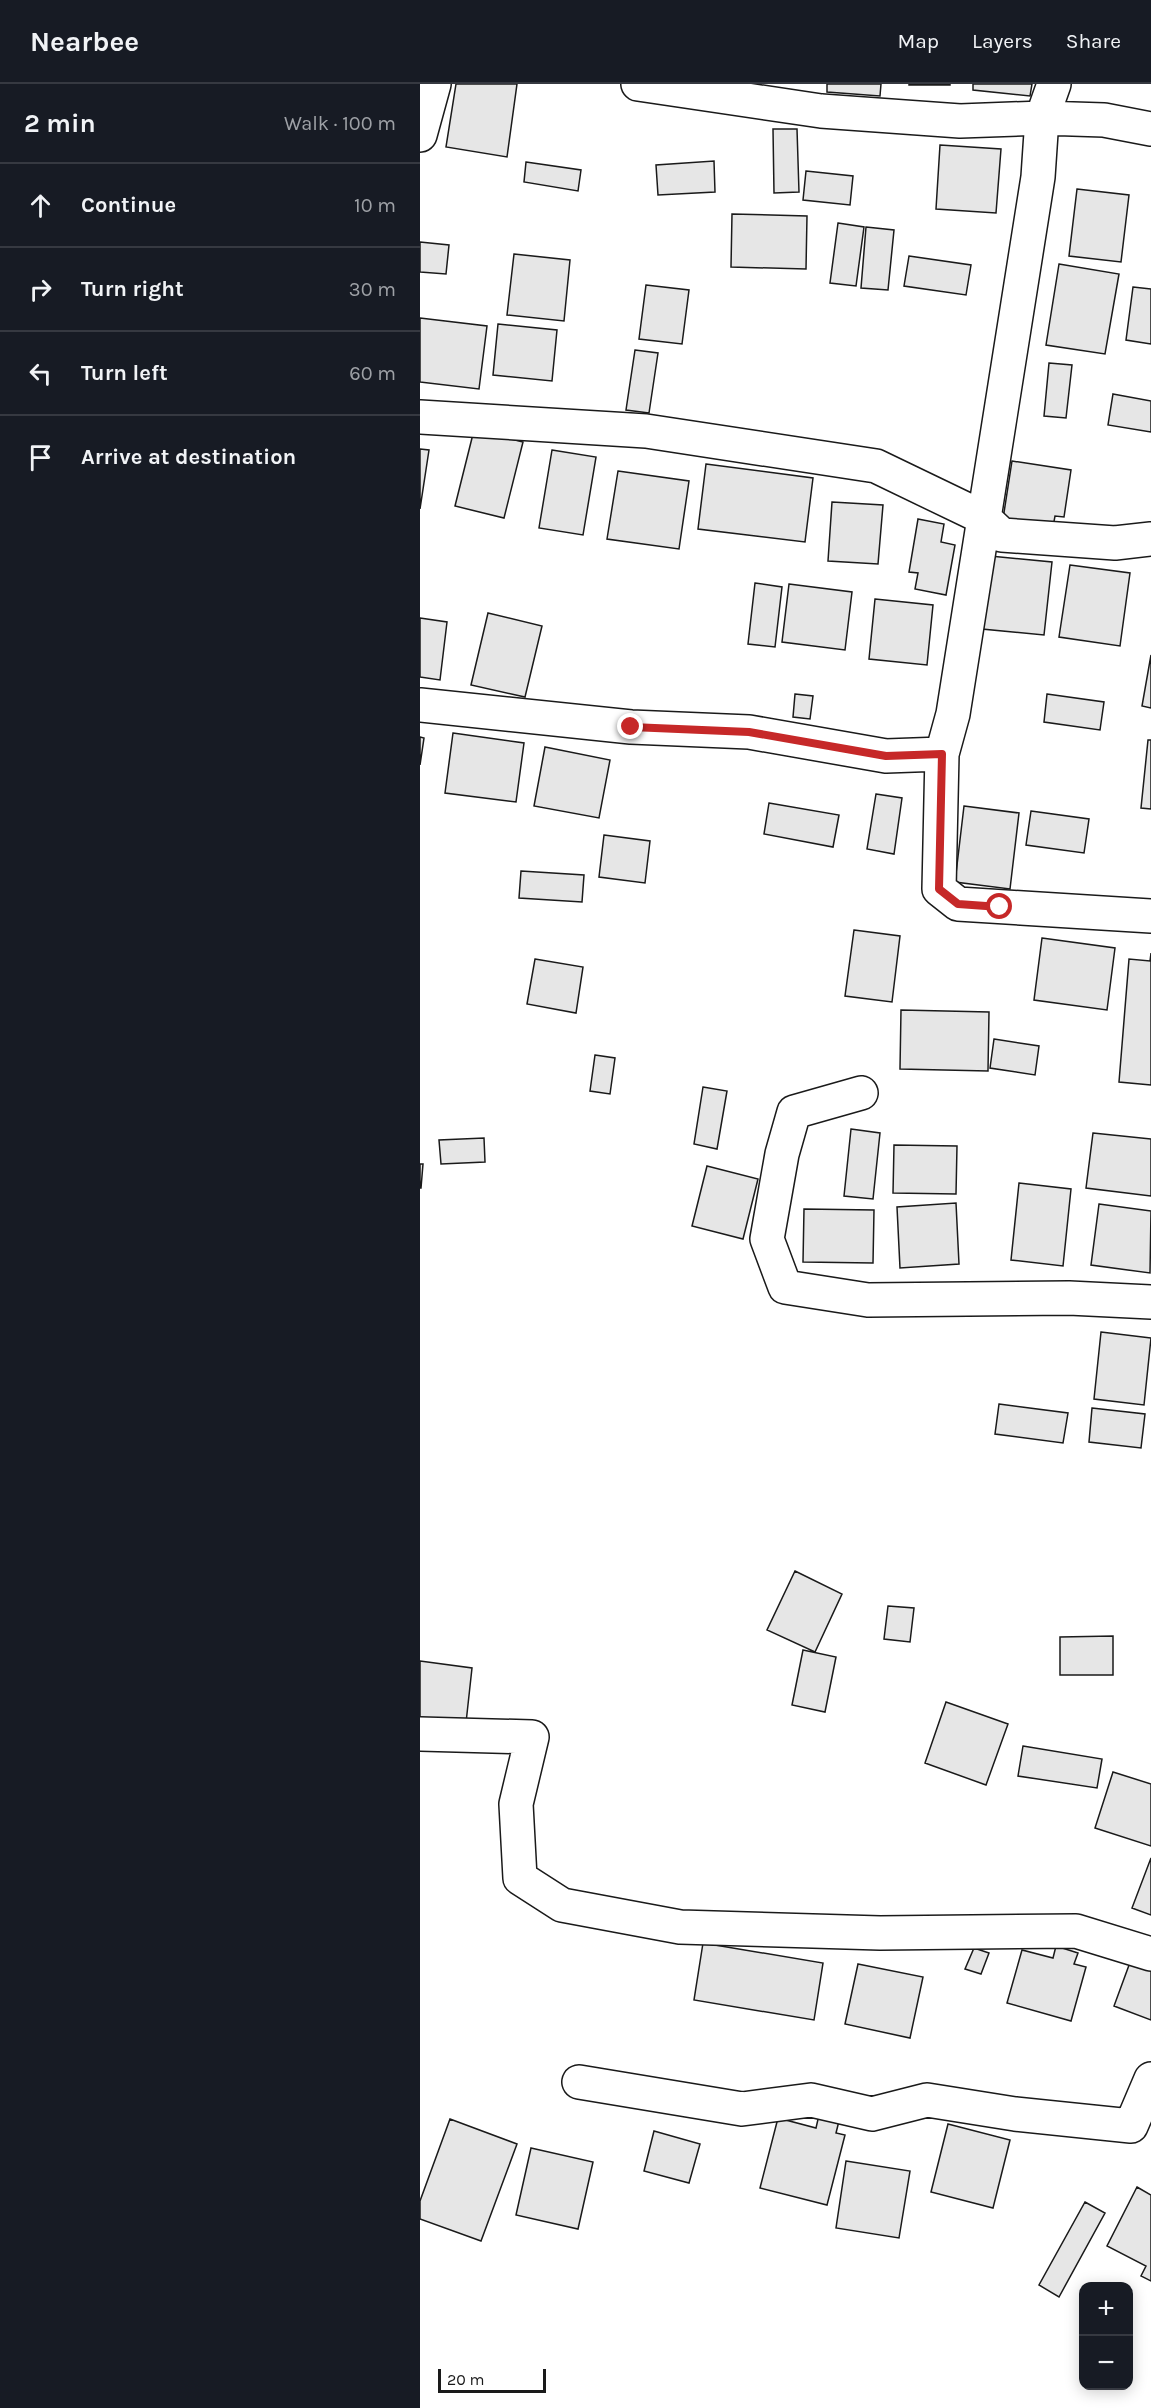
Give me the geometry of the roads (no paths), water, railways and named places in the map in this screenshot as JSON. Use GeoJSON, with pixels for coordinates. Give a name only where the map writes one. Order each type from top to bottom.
{"type":"FeatureCollection","features":[{"type":"Feature","properties":{"kind":"street"},"geometry":{"type":"LineString","coordinates":[[420,135],[434,84]]}},
{"type":"Feature","properties":{"kind":"street"},"geometry":{"type":"LineString","coordinates":[[638,84],[821,111],[960,121],[1042,118],[1104,120],[1151,129]]}},
{"type":"Feature","properties":{"kind":"street"},"geometry":{"type":"LineString","coordinates":[[803,84],[821,111]]}},
{"type":"Feature","properties":{"kind":"street"},"geometry":{"type":"LineString","coordinates":[[1054,84],[1042,118],[1036,189],[953,714],[942,754],[939,889],[958,904],[1151,916]]}},
{"type":"Feature","properties":{"kind":"street"},"geometry":{"type":"LineString","coordinates":[[420,417],[646,431],[876,466],[984,518],[1002,535],[1115,543],[1151,539]]}},
{"type":"Feature","properties":{"kind":"street"},"geometry":{"type":"LineString","coordinates":[[420,705],[631,727],[749,732],[886,756],[942,754]]}},
{"type":"Feature","properties":{"kind":"street"},"geometry":{"type":"LineString","coordinates":[[861,1093],[794,1112],[782,1154],[767,1239],[785,1287],[868,1300],[1069,1299],[1151,1302]]}},
{"type":"Feature","properties":{"kind":"street"},"geometry":{"type":"LineString","coordinates":[[420,1734],[532,1737],[516,1804],[520,1878],[562,1905],[680,1927],[880,1932],[1077,1931],[1151,1954]]}},
{"type":"Feature","properties":{"kind":"street"},"geometry":{"type":"LineString","coordinates":[[579,2082],[742,2109],[811,2100],[872,2114],[927,2100],[1015,2114],[1131,2126],[1151,2079]]}}]}
